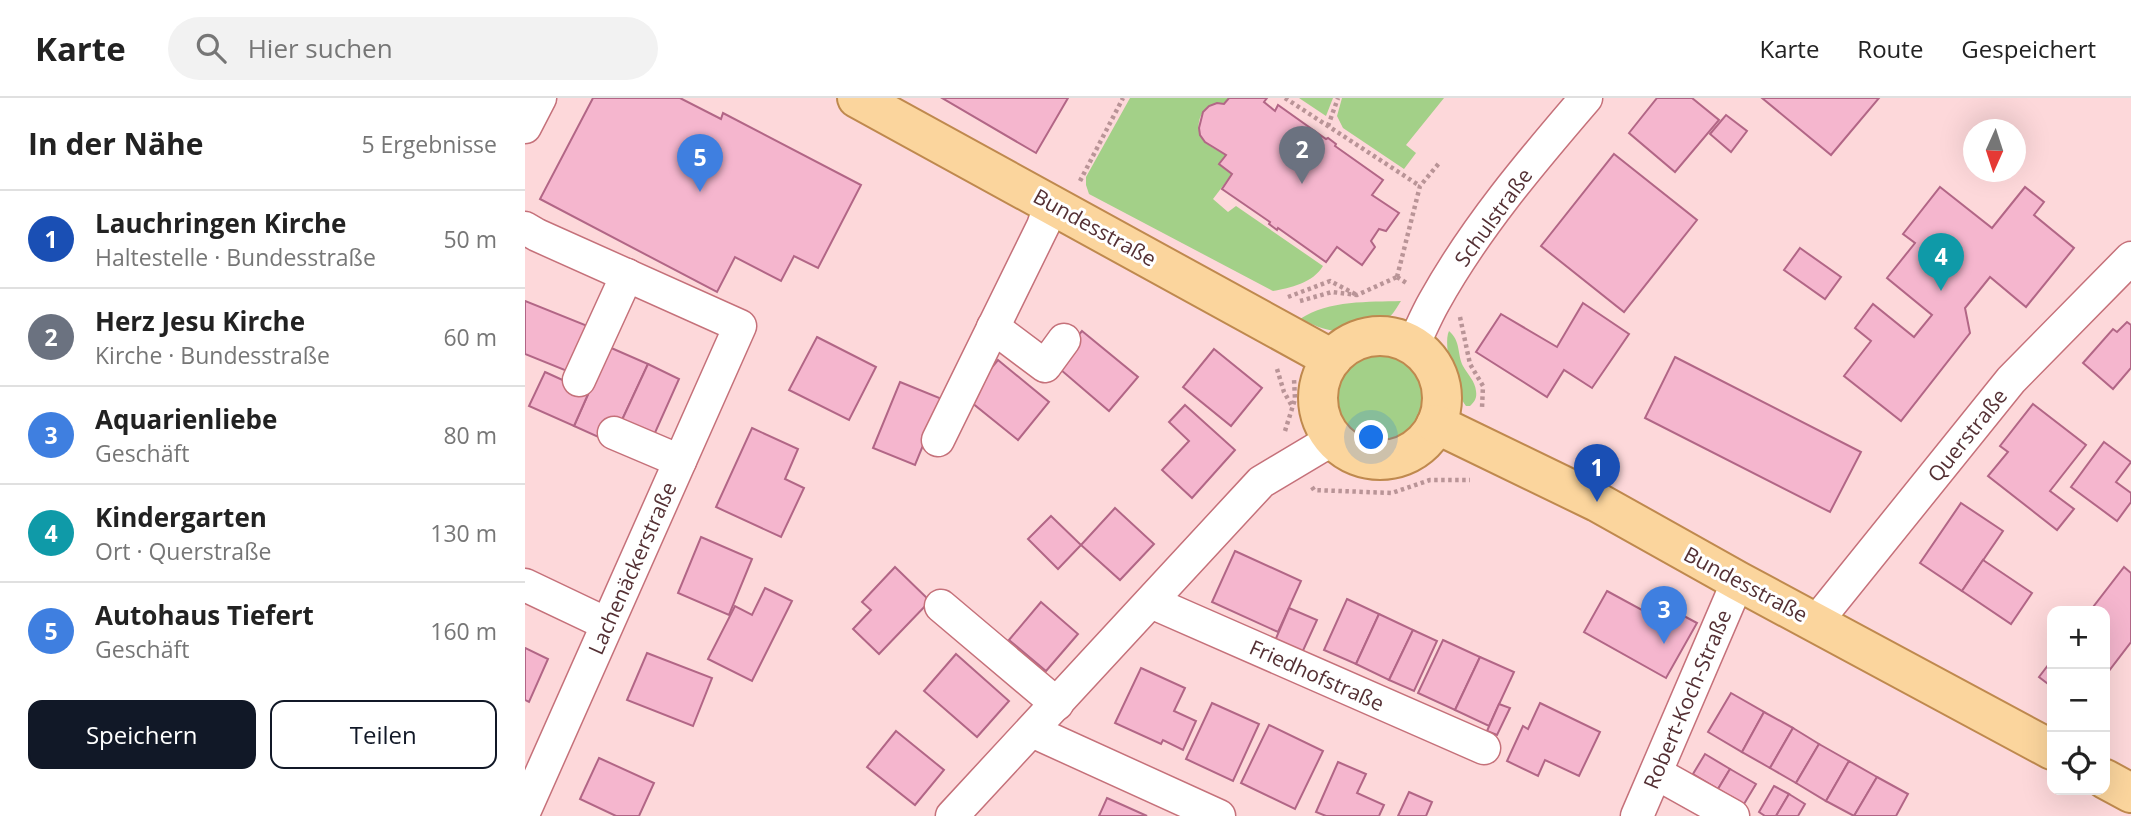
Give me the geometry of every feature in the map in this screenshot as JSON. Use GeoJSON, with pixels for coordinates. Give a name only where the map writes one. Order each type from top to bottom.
{"type":"FeatureCollection","features":[{"type":"Feature","properties":{"kind":"main road","name":"Bundesstraße"},"geometry":{"type":"LineString","coordinates":[[856,98],[1065,197],[1332,359]]}},
{"type":"Feature","properties":{"kind":"main road"},"geometry":{"type":"LineString","coordinates":[[1385,336],[1413,345],[1427,357],[1437,372],[1442,389],[1436,424],[1425,441],[1408,453],[1389,459],[1369,458],[1349,452],[1333,439],[1324,424],[1319,407],[1323,373],[1343,348],[1356,340],[1385,336]]}},
{"type":"Feature","properties":{"kind":"main road","name":"Bundesstraße"},"geometry":{"type":"LineString","coordinates":[[1436,424],[1597,502],[2047,747]]}},
{"type":"Feature","properties":{"kind":"main road"},"geometry":{"type":"LineString","coordinates":[[2110,782],[2131,793]]}},
{"type":"Feature","properties":{"kind":"street"},"geometry":{"type":"LineString","coordinates":[[525,127],[540,98]]}},
{"type":"Feature","properties":{"kind":"street","name":"Schulstraße"},"geometry":{"type":"LineString","coordinates":[[1413,345],[1440,293],[1510,188],[1586,98]]}},
{"type":"Feature","properties":{"kind":"street"},"geometry":{"type":"LineString","coordinates":[[938,440],[1043,226],[1065,197]]}},
{"type":"Feature","properties":{"kind":"street"},"geometry":{"type":"LineString","coordinates":[[525,228],[627,275],[579,380]]}},
{"type":"Feature","properties":{"kind":"street","name":"Querstraße"},"geometry":{"type":"LineString","coordinates":[[1816,622],[2011,380],[2131,258]]}},
{"type":"Feature","properties":{"kind":"street","name":"Lachenäckerstraße"},"geometry":{"type":"LineString","coordinates":[[525,810],[740,327],[627,275]]}},
{"type":"Feature","properties":{"kind":"street"},"geometry":{"type":"LineString","coordinates":[[993,327],[1045,366],[1065,340]]}},
{"type":"Feature","properties":{"kind":"street"},"geometry":{"type":"LineString","coordinates":[[614,433],[680,461]]}},
{"type":"Feature","properties":{"kind":"street"},"geometry":{"type":"LineString","coordinates":[[952,816],[1261,482],[1333,439]]}},
{"type":"Feature","properties":{"kind":"street","name":"Robert-Koch-Straße"},"geometry":{"type":"LineString","coordinates":[[1637,816],[1738,581]]}},
{"type":"Feature","properties":{"kind":"street"},"geometry":{"type":"LineString","coordinates":[[525,586],[607,624]]}},
{"type":"Feature","properties":{"kind":"street","name":"Friedhofstraße"},"geometry":{"type":"LineString","coordinates":[[1151,603],[1484,748]]}},
{"type":"Feature","properties":{"kind":"street"},"geometry":{"type":"LineString","coordinates":[[940,606],[1058,704]]}},
{"type":"Feature","properties":{"kind":"street"},"geometry":{"type":"LineString","coordinates":[[1032,731],[1219,816]]}},
{"type":"Feature","properties":{"kind":"street"},"geometry":{"type":"LineString","coordinates":[[1656,773],[1733,816]]}},
{"type":"Feature","properties":{"kind":"path"},"geometry":{"type":"LineString","coordinates":[[1065,197],[1079,182],[1123,98]]}},
{"type":"Feature","properties":{"kind":"path"},"geometry":{"type":"LineString","coordinates":[[1285,98],[1420,186]]}},
{"type":"Feature","properties":{"kind":"path"},"geometry":{"type":"LineString","coordinates":[[1328,126],[1338,98]]}},
{"type":"Feature","properties":{"kind":"path"},"geometry":{"type":"LineString","coordinates":[[1295,302],[1332,292],[1357,295],[1397,277],[1420,186],[1440,162]]}},
{"type":"Feature","properties":{"kind":"path"},"geometry":{"type":"LineString","coordinates":[[1461,318],[1470,364],[1483,386],[1482,411]]}},
{"type":"Feature","properties":{"kind":"path"},"geometry":{"type":"LineString","coordinates":[[1277,367],[1284,392],[1293,407]]}},
{"type":"Feature","properties":{"kind":"path"},"geometry":{"type":"LineString","coordinates":[[1282,436],[1288,427],[1293,407],[1295,382],[1292,371]]}},
{"type":"Feature","properties":{"kind":"path"},"geometry":{"type":"LineString","coordinates":[[1314,490],[1392,493],[1430,480],[1470,481]]}},
{"type":"Feature","properties":{"kind":"green space"},"geometry":{"type":"Polygon","coordinates":[[[1130,98],[1229,98],[1224,104],[1205,110],[1199,122],[1202,138],[1226,155],[1220,165],[1232,174],[1213,199],[1228,212],[1236,206],[1323,266],[1319,272],[1301,284],[1273,291],[1089,194],[1086,177],[1130,98]]]}},
{"type":"Feature","properties":{"kind":"green space"},"geometry":{"type":"Polygon","coordinates":[[[1299,98],[1333,98],[1326,116],[1299,98]]]}},
{"type":"Feature","properties":{"kind":"green space"},"geometry":{"type":"Polygon","coordinates":[[[1342,98],[1444,98],[1406,145],[1416,153],[1404,169],[1343,128],[1337,116],[1342,98]]]}},
{"type":"Feature","properties":{"kind":"green space"},"geometry":{"type":"Polygon","coordinates":[[[1401,301],[1383,322],[1357,330],[1328,330],[1300,319],[1336,305],[1401,301]]]}},
{"type":"Feature","properties":{"kind":"green space"},"geometry":{"type":"Polygon","coordinates":[[[1449,331],[1457,343],[1463,366],[1475,387],[1476,398],[1470,406],[1466,406],[1462,400],[1454,380],[1447,347],[1449,331]]]}},
{"type":"Feature","properties":{"kind":"green space"},"geometry":{"type":"Polygon","coordinates":[[[1383,353],[1401,356],[1416,366],[1426,381],[1429,399],[1426,417],[1416,432],[1401,442],[1383,445],[1365,442],[1350,432],[1340,417],[1337,399],[1340,381],[1350,366],[1365,356],[1383,353]]]}},
{"type":"Feature","properties":{"kind":"building"},"geometry":{"type":"Polygon","coordinates":[[[593,98],[680,98],[721,119],[723,113],[861,185],[818,268],[794,256],[781,281],[735,257],[717,292],[540,199],[593,98]]]}},
{"type":"Feature","properties":{"kind":"building"},"geometry":{"type":"Polygon","coordinates":[[[942,98],[1068,98],[1036,153],[942,98]]]}},
{"type":"Feature","properties":{"kind":"building"},"geometry":{"type":"Polygon","coordinates":[[[1229,98],[1267,98],[1264,102],[1275,111],[1278,105],[1328,138],[1335,146],[1383,180],[1372,195],[1399,213],[1386,231],[1379,229],[1371,241],[1375,247],[1362,265],[1337,247],[1326,262],[1222,189],[1232,174],[1219,164],[1226,155],[1205,142],[1199,128],[1203,112],[1209,106],[1224,104],[1229,98]]]}},
{"type":"Feature","properties":{"kind":"building"},"geometry":{"type":"Polygon","coordinates":[[[1657,98],[1692,98],[1719,120],[1675,172],[1629,133],[1657,98]]]}},
{"type":"Feature","properties":{"kind":"building"},"geometry":{"type":"Polygon","coordinates":[[[1762,98],[1879,98],[1831,155],[1762,98]]]}},
{"type":"Feature","properties":{"kind":"building"},"geometry":{"type":"Polygon","coordinates":[[[1726,115],[1747,131],[1731,152],[1710,134],[1726,115]]]}},
{"type":"Feature","properties":{"kind":"building"},"geometry":{"type":"Polygon","coordinates":[[[1614,154],[1697,220],[1624,312],[1541,246],[1614,154]]]}},
{"type":"Feature","properties":{"kind":"building"},"geometry":{"type":"Polygon","coordinates":[[[1940,187],[1992,228],[2025,187],[2044,202],[2034,215],[2074,248],[2026,307],[1990,277],[1965,308],[1970,333],[1901,421],[1844,376],[1871,341],[1855,328],[1873,304],[1914,337],[1932,315],[1887,278],[1915,243],[1903,234],[1940,187]]]}},
{"type":"Feature","properties":{"kind":"building"},"geometry":{"type":"Polygon","coordinates":[[[1800,248],[1841,277],[1825,299],[1784,270],[1800,248]]]}},
{"type":"Feature","properties":{"kind":"building"},"geometry":{"type":"Polygon","coordinates":[[[525,301],[590,327],[572,373],[525,354],[525,301]]]}},
{"type":"Feature","properties":{"kind":"building"},"geometry":{"type":"Polygon","coordinates":[[[1583,303],[1629,334],[1592,388],[1564,370],[1547,397],[1476,352],[1501,314],[1557,347],[1583,303]]]}},
{"type":"Feature","properties":{"kind":"building"},"geometry":{"type":"Polygon","coordinates":[[[2127,322],[2131,325],[2131,368],[2113,389],[2083,363],[2113,329],[2117,332],[2127,322]]]}},
{"type":"Feature","properties":{"kind":"building"},"geometry":{"type":"Polygon","coordinates":[[[1082,331],[1138,377],[1109,411],[1054,364],[1082,331]]]}},
{"type":"Feature","properties":{"kind":"building"},"geometry":{"type":"Polygon","coordinates":[[[817,337],[876,367],[849,420],[789,390],[817,337]]]}},
{"type":"Feature","properties":{"kind":"building"},"geometry":{"type":"Polygon","coordinates":[[[609,347],[648,364],[622,420],[615,417],[605,440],[574,426],[609,347]]]}},
{"type":"Feature","properties":{"kind":"building"},"geometry":{"type":"Polygon","coordinates":[[[1214,349],[1262,388],[1231,426],[1183,387],[1214,349]]]}},
{"type":"Feature","properties":{"kind":"building"},"geometry":{"type":"Polygon","coordinates":[[[1675,357],[1861,452],[1830,512],[1645,418],[1675,357]]]}},
{"type":"Feature","properties":{"kind":"building"},"geometry":{"type":"Polygon","coordinates":[[[998,360],[1049,402],[1018,440],[966,398],[998,360]]]}},
{"type":"Feature","properties":{"kind":"building"},"geometry":{"type":"Polygon","coordinates":[[[648,364],[679,379],[654,435],[622,420],[648,364]]]}},
{"type":"Feature","properties":{"kind":"building"},"geometry":{"type":"Polygon","coordinates":[[[545,372],[589,392],[574,426],[529,406],[545,372]]]}},
{"type":"Feature","properties":{"kind":"building"},"geometry":{"type":"Polygon","coordinates":[[[900,382],[942,399],[915,465],[873,448],[900,382]]]}},
{"type":"Feature","properties":{"kind":"building"},"geometry":{"type":"Polygon","coordinates":[[[2033,404],[2086,445],[2050,491],[2074,509],[2057,530],[1988,476],[2008,452],[2000,446],[2033,404]]]}},
{"type":"Feature","properties":{"kind":"building"},"geometry":{"type":"Polygon","coordinates":[[[1185,405],[1235,450],[1192,498],[1162,470],[1189,441],[1169,422],[1185,405]]]}},
{"type":"Feature","properties":{"kind":"building"},"geometry":{"type":"Polygon","coordinates":[[[752,428],[798,449],[785,479],[804,488],[781,537],[716,507],[752,428]]]}},
{"type":"Feature","properties":{"kind":"building"},"geometry":{"type":"Polygon","coordinates":[[[2104,442],[2131,462],[2116,482],[2131,493],[2131,502],[2117,521],[2071,487],[2104,442]]]}},
{"type":"Feature","properties":{"kind":"building"},"geometry":{"type":"Polygon","coordinates":[[[1961,503],[2003,531],[1962,591],[1920,563],[1961,503]]]}},
{"type":"Feature","properties":{"kind":"building"},"geometry":{"type":"Polygon","coordinates":[[[1115,508],[1154,544],[1120,580],[1081,545],[1115,508]]]}},
{"type":"Feature","properties":{"kind":"building"},"geometry":{"type":"Polygon","coordinates":[[[1051,516],[1081,545],[1058,569],[1028,539],[1051,516]]]}},
{"type":"Feature","properties":{"kind":"building"},"geometry":{"type":"Polygon","coordinates":[[[701,537],[752,559],[729,615],[678,593],[701,537]]]}},
{"type":"Feature","properties":{"kind":"building"},"geometry":{"type":"Polygon","coordinates":[[[1235,551],[1301,581],[1278,632],[1212,602],[1235,551]]]}},
{"type":"Feature","properties":{"kind":"building"},"geometry":{"type":"Polygon","coordinates":[[[1983,560],[2032,593],[2011,624],[1962,591],[1983,560]]]}},
{"type":"Feature","properties":{"kind":"building"},"geometry":{"type":"Polygon","coordinates":[[[895,567],[930,601],[879,654],[853,629],[871,610],[862,602],[895,567]]]}},
{"type":"Feature","properties":{"kind":"building"},"geometry":{"type":"Polygon","coordinates":[[[2124,567],[2131,573],[2131,642],[2110,669],[2110,606],[2094,606],[2124,567]]]}},
{"type":"Feature","properties":{"kind":"building"},"geometry":{"type":"Polygon","coordinates":[[[765,588],[792,601],[752,681],[708,659],[735,606],[752,615],[765,588]]]}},
{"type":"Feature","properties":{"kind":"building"},"geometry":{"type":"Polygon","coordinates":[[[1607,591],[1651,615],[1658,602],[1697,623],[1666,678],[1584,632],[1607,591]]]}},
{"type":"Feature","properties":{"kind":"building"},"geometry":{"type":"Polygon","coordinates":[[[1347,599],[1379,614],[1356,664],[1324,650],[1347,599]]]}},
{"type":"Feature","properties":{"kind":"building"},"geometry":{"type":"Polygon","coordinates":[[[1041,602],[1078,634],[1046,671],[1009,640],[1041,602]]]}},
{"type":"Feature","properties":{"kind":"building"},"geometry":{"type":"Polygon","coordinates":[[[1289,608],[1317,620],[1301,655],[1274,643],[1289,608]]]}},
{"type":"Feature","properties":{"kind":"building"},"geometry":{"type":"Polygon","coordinates":[[[1379,614],[1413,630],[1389,680],[1356,664],[1379,614]]]}},
{"type":"Feature","properties":{"kind":"building"},"geometry":{"type":"Polygon","coordinates":[[[1413,630],[1437,641],[1414,691],[1389,680],[1413,630]]]}},
{"type":"Feature","properties":{"kind":"building"},"geometry":{"type":"Polygon","coordinates":[[[1443,640],[1480,657],[1455,710],[1418,693],[1443,640]]]}},
{"type":"Feature","properties":{"kind":"building"},"geometry":{"type":"Polygon","coordinates":[[[525,648],[548,659],[529,702],[525,700],[525,648]]]}},
{"type":"Feature","properties":{"kind":"building"},"geometry":{"type":"Polygon","coordinates":[[[647,653],[712,678],[693,726],[627,700],[647,653]]]}},
{"type":"Feature","properties":{"kind":"building"},"geometry":{"type":"Polygon","coordinates":[[[956,654],[1009,701],[977,737],[924,691],[956,654]]]}},
{"type":"Feature","properties":{"kind":"building"},"geometry":{"type":"Polygon","coordinates":[[[1480,657],[1514,672],[1489,726],[1455,710],[1480,657]]]}},
{"type":"Feature","properties":{"kind":"building"},"geometry":{"type":"Polygon","coordinates":[[[2047,667],[2047,683],[2039,677],[2047,667]]]}},
{"type":"Feature","properties":{"kind":"building"},"geometry":{"type":"Polygon","coordinates":[[[1141,668],[1185,688],[1174,711],[1196,721],[1183,750],[1163,740],[1161,744],[1115,723],[1141,668]]]}},
{"type":"Feature","properties":{"kind":"building"},"geometry":{"type":"Polygon","coordinates":[[[1731,693],[1764,712],[1742,752],[1708,732],[1731,693]]]}},
{"type":"Feature","properties":{"kind":"building"},"geometry":{"type":"Polygon","coordinates":[[[1212,703],[1259,724],[1233,781],[1186,759],[1212,703]]]}},
{"type":"Feature","properties":{"kind":"building"},"geometry":{"type":"Polygon","coordinates":[[[1540,703],[1600,732],[1579,776],[1545,760],[1538,776],[1507,761],[1523,726],[1528,729],[1540,703]]]}},
{"type":"Feature","properties":{"kind":"building"},"geometry":{"type":"Polygon","coordinates":[[[1499,704],[1510,708],[1497,735],[1487,731],[1499,704]]]}},
{"type":"Feature","properties":{"kind":"building"},"geometry":{"type":"Polygon","coordinates":[[[1764,712],[1793,728],[1770,768],[1742,752],[1764,712]]]}},
{"type":"Feature","properties":{"kind":"building"},"geometry":{"type":"Polygon","coordinates":[[[1269,725],[1323,751],[1295,809],[1241,783],[1269,725]]]}},
{"type":"Feature","properties":{"kind":"building"},"geometry":{"type":"Polygon","coordinates":[[[1793,728],[1819,744],[1796,783],[1770,768],[1793,728]]]}},
{"type":"Feature","properties":{"kind":"building"},"geometry":{"type":"Polygon","coordinates":[[[896,731],[944,770],[915,805],[867,767],[896,731]]]}},
{"type":"Feature","properties":{"kind":"building"},"geometry":{"type":"Polygon","coordinates":[[[1819,744],[1849,761],[1826,801],[1796,783],[1819,744]]]}},
{"type":"Feature","properties":{"kind":"building"},"geometry":{"type":"Polygon","coordinates":[[[1705,754],[1730,769],[1718,789],[1693,774],[1705,754]]]}},
{"type":"Feature","properties":{"kind":"building"},"geometry":{"type":"Polygon","coordinates":[[[599,758],[654,783],[639,816],[616,816],[580,799],[599,758]]]}},
{"type":"Feature","properties":{"kind":"building"},"geometry":{"type":"Polygon","coordinates":[[[1849,761],[1877,777],[1854,816],[1826,801],[1849,761]]]}},
{"type":"Feature","properties":{"kind":"building"},"geometry":{"type":"Polygon","coordinates":[[[1338,762],[1366,774],[1357,793],[1384,805],[1379,816],[1326,816],[1316,812],[1338,762]]]}},
{"type":"Feature","properties":{"kind":"building"},"geometry":{"type":"Polygon","coordinates":[[[1730,769],[1756,784],[1744,804],[1718,789],[1730,769]]]}},
{"type":"Feature","properties":{"kind":"building"},"geometry":{"type":"Polygon","coordinates":[[[1877,777],[1908,794],[1896,816],[1854,816],[1877,777]]]}},
{"type":"Feature","properties":{"kind":"building"},"geometry":{"type":"Polygon","coordinates":[[[1774,786],[1789,794],[1776,816],[1765,816],[1759,812],[1774,786]]]}},
{"type":"Feature","properties":{"kind":"building"},"geometry":{"type":"Polygon","coordinates":[[[1409,792],[1432,802],[1426,816],[1398,816],[1409,792]]]}},
{"type":"Feature","properties":{"kind":"building"},"geometry":{"type":"Polygon","coordinates":[[[1789,794],[1805,804],[1798,816],[1776,816],[1789,794]]]}},
{"type":"Feature","properties":{"kind":"building"},"geometry":{"type":"Polygon","coordinates":[[[1107,798],[1147,816],[1099,816],[1107,798]]]}},
{"type":"Feature","properties":{"kind":"place","name":"Herz Jesu Kirche"},"geometry":{"type":"Point","coordinates":[1302,184]}},
{"type":"Feature","properties":{"kind":"place","name":"Autohaus Tiefert"},"geometry":{"type":"Point","coordinates":[700,192]}},
{"type":"Feature","properties":{"kind":"place","name":"Kindergarten"},"geometry":{"type":"Point","coordinates":[1941,291]}},
{"type":"Feature","properties":{"kind":"place","name":"Lauchringen Kirche"},"geometry":{"type":"Point","coordinates":[1597,502]}},
{"type":"Feature","properties":{"kind":"place","name":"Aquarienliebe"},"geometry":{"type":"Point","coordinates":[1664,644]}}]}
